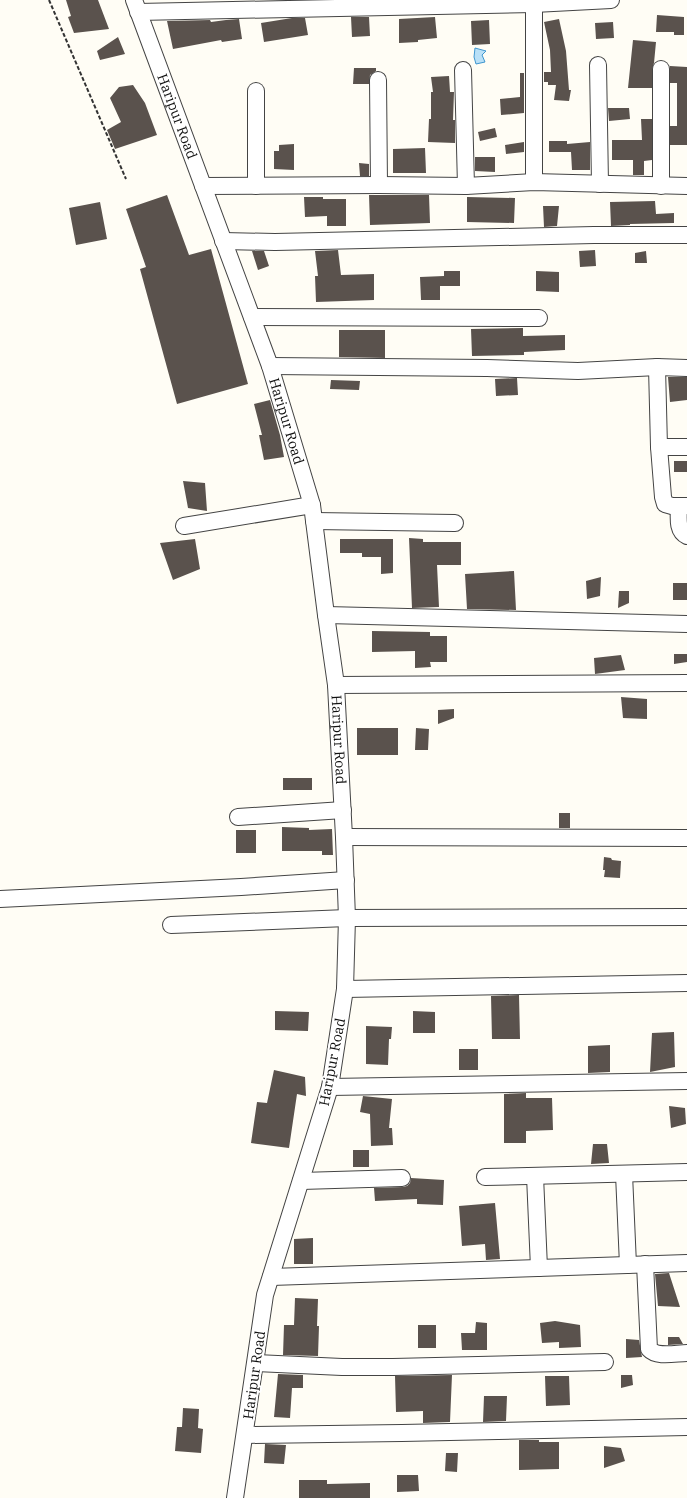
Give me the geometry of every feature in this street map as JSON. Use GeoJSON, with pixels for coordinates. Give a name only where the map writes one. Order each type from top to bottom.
{"type":"FeatureCollection","features":[{"type":"Feature","properties":{"kind":"street"},"geometry":{"type":"LineString","coordinates":[[136,6],[369,3],[534,4],[611,0]]}},
{"type":"Feature","properties":{"kind":"street"},"geometry":{"type":"LineString","coordinates":[[534,4],[534,182]]}},
{"type":"Feature","properties":{"kind":"street","name":"Haripur Road"},"geometry":{"type":"LineString","coordinates":[[136,6],[270,366],[312,504],[336,684],[346,880],[347,918],[345,989],[330,1087],[265,1295],[235,1498]]}},
{"type":"Feature","properties":{"kind":"street"},"geometry":{"type":"LineString","coordinates":[[598,65],[600,184]]}},
{"type":"Feature","properties":{"kind":"street"},"geometry":{"type":"LineString","coordinates":[[660,69],[661,186]]}},
{"type":"Feature","properties":{"kind":"street"},"geometry":{"type":"LineString","coordinates":[[463,70],[466,186]]}},
{"type":"Feature","properties":{"kind":"street"},"geometry":{"type":"LineString","coordinates":[[378,80],[379,185]]}},
{"type":"Feature","properties":{"kind":"street"},"geometry":{"type":"LineString","coordinates":[[256,91],[256,186]]}},
{"type":"Feature","properties":{"kind":"street"},"geometry":{"type":"LineString","coordinates":[[203,186],[466,186],[534,182],[687,186]]}},
{"type":"Feature","properties":{"kind":"street"},"geometry":{"type":"LineString","coordinates":[[223,242],[687,235]]}},
{"type":"Feature","properties":{"kind":"street"},"geometry":{"type":"LineString","coordinates":[[252,318],[539,318]]}},
{"type":"Feature","properties":{"kind":"street"},"geometry":{"type":"LineString","coordinates":[[270,366],[487,368],[578,371],[657,367],[687,368]]}},
{"type":"Feature","properties":{"kind":"street"},"geometry":{"type":"LineString","coordinates":[[657,367],[658,447],[663,497],[665,504],[683,506],[680,530],[682,534],[687,536]]}},
{"type":"Feature","properties":{"kind":"street"},"geometry":{"type":"LineString","coordinates":[[658,447],[687,447]]}},
{"type":"Feature","properties":{"kind":"street"},"geometry":{"type":"LineString","coordinates":[[184,526],[312,504]]}},
{"type":"Feature","properties":{"kind":"street"},"geometry":{"type":"LineString","coordinates":[[314,522],[455,523]]}},
{"type":"Feature","properties":{"kind":"street"},"geometry":{"type":"LineString","coordinates":[[326,615],[687,624]]}},
{"type":"Feature","properties":{"kind":"street"},"geometry":{"type":"LineString","coordinates":[[336,684],[687,683]]}},
{"type":"Feature","properties":{"kind":"street"},"geometry":{"type":"LineString","coordinates":[[238,817],[343,810]]}},
{"type":"Feature","properties":{"kind":"street"},"geometry":{"type":"LineString","coordinates":[[344,837],[687,838]]}},
{"type":"Feature","properties":{"kind":"street"},"geometry":{"type":"LineString","coordinates":[[0,899],[241,887],[346,880]]}},
{"type":"Feature","properties":{"kind":"street"},"geometry":{"type":"LineString","coordinates":[[171,925],[347,918],[687,917]]}},
{"type":"Feature","properties":{"kind":"street"},"geometry":{"type":"LineString","coordinates":[[345,989],[687,983]]}},
{"type":"Feature","properties":{"kind":"street"},"geometry":{"type":"LineString","coordinates":[[330,1087],[687,1080]]}},
{"type":"Feature","properties":{"kind":"street"},"geometry":{"type":"LineString","coordinates":[[485,1177],[687,1172]]}},
{"type":"Feature","properties":{"kind":"street"},"geometry":{"type":"LineString","coordinates":[[624,1174],[628,1265]]}},
{"type":"Feature","properties":{"kind":"street"},"geometry":{"type":"LineString","coordinates":[[535,1176],[539,1268]]}},
{"type":"Feature","properties":{"kind":"street"},"geometry":{"type":"LineString","coordinates":[[301,1181],[402,1178]]}},
{"type":"Feature","properties":{"kind":"street"},"geometry":{"type":"LineString","coordinates":[[271,1276],[687,1263]]}},
{"type":"Feature","properties":{"kind":"street"},"geometry":{"type":"LineString","coordinates":[[645,1264],[649,1349],[652,1353],[659,1354],[687,1353]]}},
{"type":"Feature","properties":{"kind":"street"},"geometry":{"type":"LineString","coordinates":[[256,1363],[342,1367],[393,1367],[605,1362]]}},
{"type":"Feature","properties":{"kind":"street"},"geometry":{"type":"LineString","coordinates":[[245,1435],[687,1427]]}},
{"type":"Feature","properties":{"kind":"path"},"geometry":{"type":"LineString","coordinates":[[48,0],[126,179]]}},
{"type":"Feature","properties":{"kind":"water"},"geometry":{"type":"Polygon","coordinates":[[[475,48],[486,51],[482,55],[485,62],[476,64],[474,57],[475,48]]]}},
{"type":"Feature","properties":{"kind":"building"},"geometry":{"type":"Polygon","coordinates":[[[66,0],[98,0],[109,29],[74,33],[68,17],[71,16],[66,0]]]}},
{"type":"Feature","properties":{"kind":"building"},"geometry":{"type":"Polygon","coordinates":[[[657,15],[684,17],[684,35],[674,35],[674,32],[656,32],[657,15]]]}},
{"type":"Feature","properties":{"kind":"building"},"geometry":{"type":"Polygon","coordinates":[[[351,17],[369,17],[370,36],[352,37],[351,17]]]}},
{"type":"Feature","properties":{"kind":"building"},"geometry":{"type":"Polygon","coordinates":[[[435,17],[437,38],[418,40],[418,42],[399,43],[399,19],[435,17]]]}},
{"type":"Feature","properties":{"kind":"building"},"geometry":{"type":"Polygon","coordinates":[[[292,18],[305,18],[308,35],[264,42],[261,23],[292,18]]]}},
{"type":"Feature","properties":{"kind":"building"},"geometry":{"type":"Polygon","coordinates":[[[239,19],[242,39],[222,42],[221,40],[173,49],[167,21],[210,20],[211,22],[239,19]]]}},
{"type":"Feature","properties":{"kind":"building"},"geometry":{"type":"Polygon","coordinates":[[[559,19],[566,51],[569,90],[571,90],[569,101],[554,100],[556,85],[548,85],[548,82],[544,82],[544,72],[551,72],[550,50],[544,22],[559,19]]]}},
{"type":"Feature","properties":{"kind":"building"},"geometry":{"type":"Polygon","coordinates":[[[489,20],[490,44],[472,45],[471,21],[489,20]]]}},
{"type":"Feature","properties":{"kind":"building"},"geometry":{"type":"Polygon","coordinates":[[[613,22],[614,38],[596,39],[595,23],[613,22]]]}},
{"type":"Feature","properties":{"kind":"building"},"geometry":{"type":"Polygon","coordinates":[[[118,37],[125,54],[100,60],[97,51],[118,37]]]}},
{"type":"Feature","properties":{"kind":"building"},"geometry":{"type":"Polygon","coordinates":[[[633,40],[656,42],[652,69],[652,88],[628,88],[633,40]]]}},
{"type":"Feature","properties":{"kind":"building"},"geometry":{"type":"Polygon","coordinates":[[[670,66],[687,67],[687,145],[670,145],[670,126],[677,126],[677,83],[670,83],[670,66]]]}},
{"type":"Feature","properties":{"kind":"building"},"geometry":{"type":"Polygon","coordinates":[[[354,68],[376,68],[376,71],[370,75],[369,84],[353,84],[354,68]]]}},
{"type":"Feature","properties":{"kind":"building"},"geometry":{"type":"Polygon","coordinates":[[[520,73],[524,73],[524,113],[501,115],[500,99],[520,97],[520,73]]]}},
{"type":"Feature","properties":{"kind":"building"},"geometry":{"type":"Polygon","coordinates":[[[449,76],[450,92],[454,92],[453,120],[455,120],[455,143],[428,142],[429,119],[431,119],[431,92],[433,92],[431,77],[449,76]]]}},
{"type":"Feature","properties":{"kind":"building"},"geometry":{"type":"Polygon","coordinates":[[[133,85],[145,103],[157,135],[115,149],[107,130],[121,122],[110,98],[119,87],[133,85]]]}},
{"type":"Feature","properties":{"kind":"building"},"geometry":{"type":"Polygon","coordinates":[[[608,108],[629,108],[630,119],[609,121],[608,108]]]}},
{"type":"Feature","properties":{"kind":"building"},"geometry":{"type":"Polygon","coordinates":[[[641,119],[652,119],[652,160],[644,161],[644,175],[633,175],[633,160],[612,160],[612,140],[642,140],[641,119]]]}},
{"type":"Feature","properties":{"kind":"building"},"geometry":{"type":"Polygon","coordinates":[[[495,128],[497,137],[480,141],[478,132],[495,128]]]}},
{"type":"Feature","properties":{"kind":"building"},"geometry":{"type":"Polygon","coordinates":[[[549,141],[567,141],[567,144],[590,142],[590,170],[572,170],[571,152],[549,152],[549,141]]]}},
{"type":"Feature","properties":{"kind":"building"},"geometry":{"type":"Polygon","coordinates":[[[524,142],[524,152],[506,154],[505,145],[524,142]]]}},
{"type":"Feature","properties":{"kind":"building"},"geometry":{"type":"Polygon","coordinates":[[[294,144],[294,170],[274,169],[274,151],[279,151],[279,145],[294,144]]]}},
{"type":"Feature","properties":{"kind":"building"},"geometry":{"type":"Polygon","coordinates":[[[425,148],[426,173],[393,173],[393,149],[425,148]]]}},
{"type":"Feature","properties":{"kind":"building"},"geometry":{"type":"Polygon","coordinates":[[[475,157],[495,157],[495,172],[475,171],[475,157]]]}},
{"type":"Feature","properties":{"kind":"building"},"geometry":{"type":"Polygon","coordinates":[[[359,163],[369,164],[369,176],[360,176],[359,163]]]}},
{"type":"Feature","properties":{"kind":"building"},"geometry":{"type":"Polygon","coordinates":[[[167,195],[189,255],[211,249],[248,384],[177,404],[140,269],[146,267],[126,209],[167,195]]]}},
{"type":"Feature","properties":{"kind":"building"},"geometry":{"type":"Polygon","coordinates":[[[369,195],[429,195],[430,223],[370,225],[369,195]]]}},
{"type":"Feature","properties":{"kind":"building"},"geometry":{"type":"Polygon","coordinates":[[[304,197],[346,199],[346,226],[327,226],[327,216],[305,217],[304,197]]]}},
{"type":"Feature","properties":{"kind":"building"},"geometry":{"type":"Polygon","coordinates":[[[467,197],[515,198],[514,223],[467,222],[467,197]]]}},
{"type":"Feature","properties":{"kind":"building"},"geometry":{"type":"Polygon","coordinates":[[[655,201],[656,214],[674,213],[674,223],[611,226],[610,202],[655,201]]]}},
{"type":"Feature","properties":{"kind":"building"},"geometry":{"type":"Polygon","coordinates":[[[100,202],[107,239],[76,245],[69,208],[100,202]]]}},
{"type":"Feature","properties":{"kind":"building"},"geometry":{"type":"Polygon","coordinates":[[[543,206],[559,206],[557,226],[544,227],[543,206]]]}},
{"type":"Feature","properties":{"kind":"building"},"geometry":{"type":"Polygon","coordinates":[[[338,250],[341,275],[374,274],[374,300],[316,302],[315,276],[318,276],[315,251],[338,250]]]}},
{"type":"Feature","properties":{"kind":"building"},"geometry":{"type":"Polygon","coordinates":[[[595,250],[596,266],[580,267],[579,251],[595,250]]]}},
{"type":"Feature","properties":{"kind":"building"},"geometry":{"type":"Polygon","coordinates":[[[252,251],[264,251],[269,266],[258,270],[252,251]]]}},
{"type":"Feature","properties":{"kind":"building"},"geometry":{"type":"Polygon","coordinates":[[[646,251],[647,263],[635,263],[635,253],[646,251]]]}},
{"type":"Feature","properties":{"kind":"building"},"geometry":{"type":"Polygon","coordinates":[[[444,271],[460,271],[460,286],[440,286],[440,300],[421,300],[420,277],[444,276],[444,271]]]}},
{"type":"Feature","properties":{"kind":"building"},"geometry":{"type":"Polygon","coordinates":[[[536,271],[559,272],[559,292],[536,291],[536,271]]]}},
{"type":"Feature","properties":{"kind":"building"},"geometry":{"type":"Polygon","coordinates":[[[523,328],[523,336],[565,335],[565,350],[524,352],[524,355],[472,356],[471,329],[523,328]]]}},
{"type":"Feature","properties":{"kind":"building"},"geometry":{"type":"Polygon","coordinates":[[[339,330],[385,330],[385,358],[339,357],[339,330]]]}},
{"type":"Feature","properties":{"kind":"building"},"geometry":{"type":"Polygon","coordinates":[[[668,377],[687,377],[687,400],[670,402],[668,377]]]}},
{"type":"Feature","properties":{"kind":"building"},"geometry":{"type":"Polygon","coordinates":[[[517,378],[518,395],[496,396],[495,379],[517,378]]]}},
{"type":"Feature","properties":{"kind":"building"},"geometry":{"type":"Polygon","coordinates":[[[331,380],[360,381],[359,390],[330,389],[331,380]]]}},
{"type":"Feature","properties":{"kind":"building"},"geometry":{"type":"Polygon","coordinates":[[[270,400],[280,435],[284,457],[264,460],[259,435],[262,435],[254,404],[270,400]]]}},
{"type":"Feature","properties":{"kind":"building"},"geometry":{"type":"Polygon","coordinates":[[[674,461],[687,461],[687,472],[674,472],[674,461]]]}},
{"type":"Feature","properties":{"kind":"building"},"geometry":{"type":"Polygon","coordinates":[[[183,481],[205,483],[207,511],[188,508],[183,481]]]}},
{"type":"Feature","properties":{"kind":"building"},"geometry":{"type":"Polygon","coordinates":[[[409,538],[423,539],[423,542],[461,542],[461,565],[437,565],[439,607],[412,608],[409,538]]]}},
{"type":"Feature","properties":{"kind":"building"},"geometry":{"type":"Polygon","coordinates":[[[195,539],[200,569],[173,580],[160,543],[195,539]]]}},
{"type":"Feature","properties":{"kind":"building"},"geometry":{"type":"Polygon","coordinates":[[[340,539],[393,539],[393,573],[381,574],[381,557],[362,557],[362,553],[340,553],[340,539]]]}},
{"type":"Feature","properties":{"kind":"building"},"geometry":{"type":"Polygon","coordinates":[[[514,571],[516,610],[467,609],[465,574],[514,571]]]}},
{"type":"Feature","properties":{"kind":"building"},"geometry":{"type":"Polygon","coordinates":[[[601,577],[600,596],[587,599],[586,581],[601,577]]]}},
{"type":"Feature","properties":{"kind":"building"},"geometry":{"type":"Polygon","coordinates":[[[673,583],[687,583],[687,600],[673,600],[673,583]]]}},
{"type":"Feature","properties":{"kind":"building"},"geometry":{"type":"Polygon","coordinates":[[[619,591],[629,591],[629,603],[618,608],[619,591]]]}},
{"type":"Feature","properties":{"kind":"building"},"geometry":{"type":"Polygon","coordinates":[[[372,631],[430,632],[430,636],[447,636],[447,662],[430,662],[431,667],[415,668],[415,651],[372,652],[372,631]]]}},
{"type":"Feature","properties":{"kind":"building"},"geometry":{"type":"Polygon","coordinates":[[[674,654],[687,654],[687,662],[674,664],[674,654]]]}},
{"type":"Feature","properties":{"kind":"building"},"geometry":{"type":"Polygon","coordinates":[[[621,655],[625,670],[595,674],[594,658],[621,655]]]}},
{"type":"Feature","properties":{"kind":"building"},"geometry":{"type":"Polygon","coordinates":[[[621,697],[647,699],[647,719],[623,718],[621,697]]]}},
{"type":"Feature","properties":{"kind":"building"},"geometry":{"type":"Polygon","coordinates":[[[454,709],[454,718],[438,724],[438,710],[454,709]]]}},
{"type":"Feature","properties":{"kind":"building"},"geometry":{"type":"Polygon","coordinates":[[[357,728],[398,728],[398,755],[357,755],[357,728]]]}},
{"type":"Feature","properties":{"kind":"building"},"geometry":{"type":"Polygon","coordinates":[[[416,728],[429,729],[428,750],[415,750],[416,728]]]}},
{"type":"Feature","properties":{"kind":"building"},"geometry":{"type":"Polygon","coordinates":[[[283,778],[312,778],[312,790],[283,790],[283,778]]]}},
{"type":"Feature","properties":{"kind":"building"},"geometry":{"type":"Polygon","coordinates":[[[559,813],[570,813],[570,828],[559,828],[559,813]]]}},
{"type":"Feature","properties":{"kind":"building"},"geometry":{"type":"Polygon","coordinates":[[[282,827],[309,828],[309,830],[332,829],[333,855],[322,855],[322,851],[282,851],[282,827]]]}},
{"type":"Feature","properties":{"kind":"building"},"geometry":{"type":"Polygon","coordinates":[[[236,830],[256,830],[256,853],[236,853],[236,830]]]}},
{"type":"Feature","properties":{"kind":"building"},"geometry":{"type":"Polygon","coordinates":[[[604,857],[621,861],[620,878],[604,877],[604,857]]]}},
{"type":"Feature","properties":{"kind":"building"},"geometry":{"type":"Polygon","coordinates":[[[519,995],[520,1039],[492,1039],[491,996],[519,995]]]}},
{"type":"Feature","properties":{"kind":"building"},"geometry":{"type":"Polygon","coordinates":[[[275,1011],[309,1012],[308,1031],[275,1030],[275,1011]]]}},
{"type":"Feature","properties":{"kind":"building"},"geometry":{"type":"Polygon","coordinates":[[[413,1011],[435,1012],[435,1033],[413,1033],[413,1011]]]}},
{"type":"Feature","properties":{"kind":"building"},"geometry":{"type":"Polygon","coordinates":[[[366,1026],[392,1027],[391,1039],[389,1039],[388,1065],[366,1064],[366,1026]]]}},
{"type":"Feature","properties":{"kind":"building"},"geometry":{"type":"Polygon","coordinates":[[[674,1032],[675,1067],[650,1072],[652,1033],[674,1032]]]}},
{"type":"Feature","properties":{"kind":"building"},"geometry":{"type":"Polygon","coordinates":[[[610,1045],[610,1072],[588,1073],[588,1046],[610,1045]]]}},
{"type":"Feature","properties":{"kind":"building"},"geometry":{"type":"Polygon","coordinates":[[[459,1049],[478,1049],[478,1070],[459,1070],[459,1049]]]}},
{"type":"Feature","properties":{"kind":"building"},"geometry":{"type":"Polygon","coordinates":[[[274,1070],[305,1077],[306,1096],[297,1094],[289,1148],[251,1143],[257,1102],[267,1103],[274,1070]]]}},
{"type":"Feature","properties":{"kind":"building"},"geometry":{"type":"Polygon","coordinates":[[[526,1093],[526,1098],[552,1098],[553,1130],[526,1131],[526,1143],[504,1143],[504,1094],[526,1093]]]}},
{"type":"Feature","properties":{"kind":"building"},"geometry":{"type":"Polygon","coordinates":[[[363,1096],[392,1099],[389,1128],[392,1128],[393,1145],[371,1146],[370,1114],[360,1112],[363,1096]]]}},
{"type":"Feature","properties":{"kind":"building"},"geometry":{"type":"Polygon","coordinates":[[[669,1106],[685,1108],[686,1124],[671,1128],[669,1106]]]}},
{"type":"Feature","properties":{"kind":"building"},"geometry":{"type":"Polygon","coordinates":[[[593,1144],[607,1144],[609,1163],[591,1164],[593,1144]]]}},
{"type":"Feature","properties":{"kind":"building"},"geometry":{"type":"Polygon","coordinates":[[[353,1150],[369,1150],[369,1167],[353,1167],[353,1150]]]}},
{"type":"Feature","properties":{"kind":"building"},"geometry":{"type":"Polygon","coordinates":[[[411,1178],[444,1180],[443,1205],[417,1204],[417,1199],[375,1201],[374,1188],[407,1186],[410,1183],[411,1178]]]}},
{"type":"Feature","properties":{"kind":"building"},"geometry":{"type":"Polygon","coordinates":[[[495,1203],[500,1259],[486,1260],[485,1244],[462,1246],[459,1206],[495,1203]]]}},
{"type":"Feature","properties":{"kind":"building"},"geometry":{"type":"Polygon","coordinates":[[[313,1238],[313,1264],[294,1264],[294,1239],[313,1238]]]}},
{"type":"Feature","properties":{"kind":"building"},"geometry":{"type":"Polygon","coordinates":[[[669,1273],[680,1307],[658,1306],[655,1274],[669,1273]]]}},
{"type":"Feature","properties":{"kind":"building"},"geometry":{"type":"Polygon","coordinates":[[[295,1298],[318,1299],[318,1356],[283,1355],[284,1325],[294,1325],[295,1298]]]}},
{"type":"Feature","properties":{"kind":"building"},"geometry":{"type":"Polygon","coordinates":[[[555,1321],[580,1325],[581,1347],[559,1348],[559,1342],[542,1343],[540,1323],[555,1321]]]}},
{"type":"Feature","properties":{"kind":"building"},"geometry":{"type":"Polygon","coordinates":[[[476,1322],[487,1323],[487,1350],[462,1350],[461,1333],[475,1333],[476,1322]]]}},
{"type":"Feature","properties":{"kind":"building"},"geometry":{"type":"Polygon","coordinates":[[[418,1325],[436,1325],[436,1348],[418,1348],[418,1325]]]}},
{"type":"Feature","properties":{"kind":"building"},"geometry":{"type":"Polygon","coordinates":[[[668,1337],[679,1337],[683,1344],[668,1345],[668,1337]]]}},
{"type":"Feature","properties":{"kind":"building"},"geometry":{"type":"Polygon","coordinates":[[[626,1339],[639,1340],[642,1357],[626,1358],[626,1339]]]}},
{"type":"Feature","properties":{"kind":"building"},"geometry":{"type":"Polygon","coordinates":[[[278,1374],[303,1375],[303,1388],[292,1388],[290,1418],[274,1417],[278,1374]]]}},
{"type":"Feature","properties":{"kind":"building"},"geometry":{"type":"Polygon","coordinates":[[[452,1375],[450,1422],[423,1423],[423,1411],[396,1412],[395,1376],[452,1375]]]}},
{"type":"Feature","properties":{"kind":"building"},"geometry":{"type":"Polygon","coordinates":[[[621,1375],[632,1375],[633,1385],[621,1388],[621,1375]]]}},
{"type":"Feature","properties":{"kind":"building"},"geometry":{"type":"Polygon","coordinates":[[[545,1376],[569,1376],[570,1405],[546,1406],[545,1376]]]}},
{"type":"Feature","properties":{"kind":"building"},"geometry":{"type":"Polygon","coordinates":[[[484,1396],[507,1396],[506,1421],[483,1422],[484,1396]]]}},
{"type":"Feature","properties":{"kind":"building"},"geometry":{"type":"Polygon","coordinates":[[[183,1408],[199,1409],[198,1428],[203,1429],[201,1453],[175,1451],[177,1427],[182,1427],[183,1408]]]}},
{"type":"Feature","properties":{"kind":"building"},"geometry":{"type":"Polygon","coordinates":[[[519,1440],[559,1442],[559,1469],[519,1470],[519,1440]]]}},
{"type":"Feature","properties":{"kind":"building"},"geometry":{"type":"Polygon","coordinates":[[[265,1444],[286,1445],[284,1464],[264,1463],[265,1444]]]}},
{"type":"Feature","properties":{"kind":"building"},"geometry":{"type":"Polygon","coordinates":[[[604,1446],[621,1448],[625,1461],[604,1468],[604,1446]]]}},
{"type":"Feature","properties":{"kind":"building"},"geometry":{"type":"Polygon","coordinates":[[[446,1453],[458,1453],[457,1472],[445,1471],[446,1453]]]}},
{"type":"Feature","properties":{"kind":"building"},"geometry":{"type":"Polygon","coordinates":[[[397,1475],[418,1475],[419,1491],[397,1492],[397,1475]]]}},
{"type":"Feature","properties":{"kind":"building"},"geometry":{"type":"Polygon","coordinates":[[[299,1480],[327,1480],[327,1484],[370,1483],[370,1498],[299,1498],[299,1480]]]}}]}
